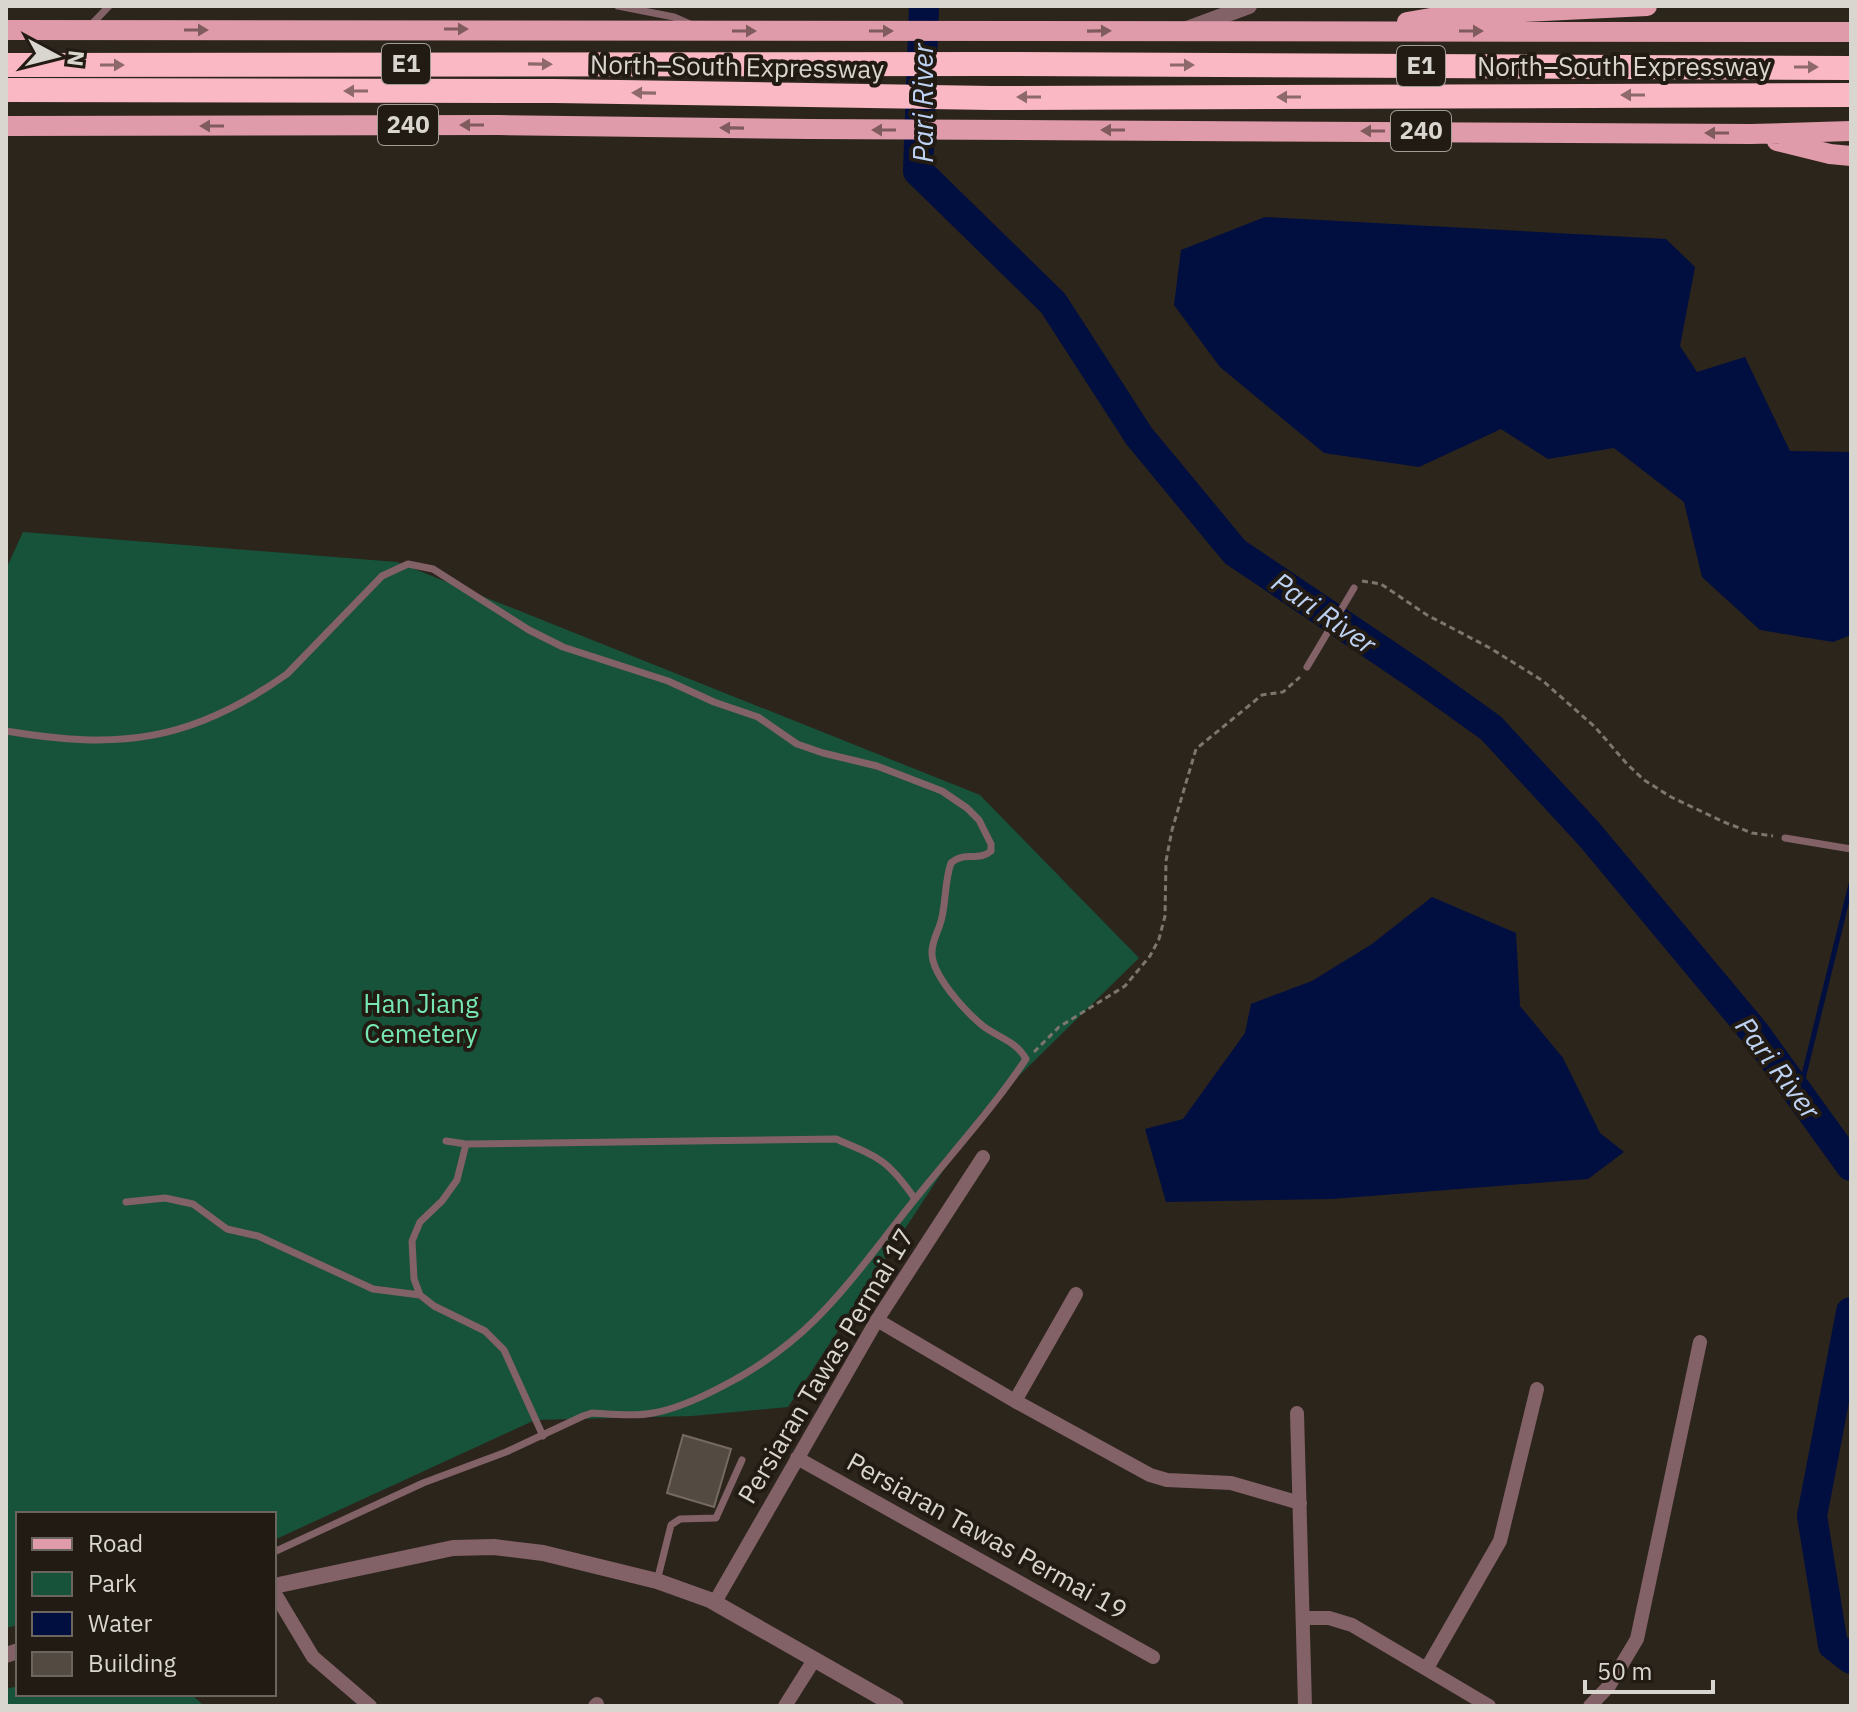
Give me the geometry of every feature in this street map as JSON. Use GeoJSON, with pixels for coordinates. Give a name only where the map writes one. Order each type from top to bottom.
{"type":"FeatureCollection","features":[{"type":"Feature","properties":{"kind":"highway","name":"North–South Expressway"},"geometry":{"type":"LineString","coordinates":[[6,65],[992,64],[1851,68]]}},
{"type":"Feature","properties":{"kind":"highway","name":"North–South Expressway"},"geometry":{"type":"LineString","coordinates":[[6,90],[555,91],[991,98],[1851,95]]}},
{"type":"Feature","properties":{"kind":"main road"},"geometry":{"type":"LineString","coordinates":[[1360,31],[1442,16],[1647,6]]}},
{"type":"Feature","properties":{"kind":"main road"},"geometry":{"type":"LineString","coordinates":[[6,30],[1851,32]]}},
{"type":"Feature","properties":{"kind":"main road","name":"240"},"geometry":{"type":"LineString","coordinates":[[6,126],[498,125],[1751,134],[1851,131]]}},
{"type":"Feature","properties":{"kind":"main road"},"geometry":{"type":"LineString","coordinates":[[1751,134],[1830,154],[1851,156]]}},
{"type":"Feature","properties":{"kind":"street"},"geometry":{"type":"LineString","coordinates":[[1186,30],[1249,6]]}},
{"type":"Feature","properties":{"kind":"street","name":"Persiaran Tawas Permai 17"},"geometry":{"type":"LineString","coordinates":[[715,1602],[877,1320],[983,1157]]}},
{"type":"Feature","properties":{"kind":"street"},"geometry":{"type":"LineString","coordinates":[[1015,1401],[1076,1294]]}},
{"type":"Feature","properties":{"kind":"street"},"geometry":{"type":"LineString","coordinates":[[877,1320],[1150,1475],[1178,1481],[1216,1482],[1264,1491],[1300,1503]]}},
{"type":"Feature","properties":{"kind":"street"},"geometry":{"type":"LineString","coordinates":[[1590,1706],[1609,1686],[1637,1639],[1700,1342]]}},
{"type":"Feature","properties":{"kind":"street"},"geometry":{"type":"LineString","coordinates":[[1427,1668],[1500,1541],[1537,1389]]}},
{"type":"Feature","properties":{"kind":"street"},"geometry":{"type":"LineString","coordinates":[[1297,1413],[1305,1706]]}},
{"type":"Feature","properties":{"kind":"street","name":"Persiaran Tawas Permai 19"},"geometry":{"type":"LineString","coordinates":[[797,1458],[1153,1657]]}},
{"type":"Feature","properties":{"kind":"street"},"geometry":{"type":"LineString","coordinates":[[276,1589],[469,1547],[543,1553],[657,1581],[715,1602],[896,1706]]}},
{"type":"Feature","properties":{"kind":"street"},"geometry":{"type":"LineString","coordinates":[[276,1592],[313,1657],[370,1706]]}},
{"type":"Feature","properties":{"kind":"street"},"geometry":{"type":"LineString","coordinates":[[1304,1618],[1329,1618],[1352,1625],[1489,1706]]}},
{"type":"Feature","properties":{"kind":"street"},"geometry":{"type":"LineString","coordinates":[[785,1706],[814,1660]]}},
{"type":"Feature","properties":{"kind":"lane"},"geometry":{"type":"LineString","coordinates":[[85,30],[109,6]]}},
{"type":"Feature","properties":{"kind":"lane"},"geometry":{"type":"LineString","coordinates":[[618,6],[674,17],[704,30]]}},
{"type":"Feature","properties":{"kind":"lane"},"geometry":{"type":"LineString","coordinates":[[670,6],[674,17]]}},
{"type":"Feature","properties":{"kind":"lane"},"geometry":{"type":"LineString","coordinates":[[6,731],[53,739],[111,741],[144,738],[190,726],[272,685],[287,674],[382,576],[408,564],[424,566],[529,630],[563,647],[668,681],[714,702],[758,717],[797,744],[877,766],[927,785],[967,808],[979,820],[992,848],[985,856],[960,856],[951,863],[932,962],[935,971],[972,1015],[990,1031],[1015,1044],[1026,1059],[998,1099],[915,1199],[851,1283],[813,1324],[751,1372],[701,1398],[650,1414],[592,1413],[506,1452],[423,1483],[276,1551]]}},
{"type":"Feature","properties":{"kind":"lane"},"geometry":{"type":"LineString","coordinates":[[1307,667],[1354,588]]}},
{"type":"Feature","properties":{"kind":"lane"},"geometry":{"type":"LineString","coordinates":[[1785,838],[1851,849]]}},
{"type":"Feature","properties":{"kind":"lane"},"geometry":{"type":"LineString","coordinates":[[446,1141],[466,1144],[836,1139],[877,1156],[898,1174],[915,1199]]}},
{"type":"Feature","properties":{"kind":"lane"},"geometry":{"type":"LineString","coordinates":[[420,1295],[414,1279],[412,1241],[420,1222],[442,1201],[457,1180],[466,1144]]}},
{"type":"Feature","properties":{"kind":"lane"},"geometry":{"type":"LineString","coordinates":[[126,1202],[165,1198],[193,1204],[227,1229],[258,1236],[373,1289],[420,1295],[434,1306],[485,1331],[504,1350],[543,1436]]}},
{"type":"Feature","properties":{"kind":"lane"},"geometry":{"type":"LineString","coordinates":[[657,1581],[671,1525],[680,1519],[716,1518],[742,1460]]}},
{"type":"Feature","properties":{"kind":"path"},"geometry":{"type":"LineString","coordinates":[[1354,588],[1362,581],[1381,584],[1427,615],[1525,669],[1586,718],[1644,780],[1671,797],[1752,833],[1785,838]]}},
{"type":"Feature","properties":{"kind":"path"},"geometry":{"type":"LineString","coordinates":[[1026,1059],[1059,1027],[1125,986],[1155,948],[1163,927],[1166,861],[1172,830],[1196,749],[1262,695],[1276,695],[1292,686],[1307,667]]}},
{"type":"Feature","properties":{"kind":"green space","name":"Han Jiang Cemetery"},"geometry":{"type":"Polygon","coordinates":[[[23,532],[397,562],[980,795],[1139,958],[981,1113],[788,1407],[692,1416],[535,1420],[276,1539],[276,1512],[16,1512],[16,1626],[6,1628],[6,569],[23,532]]]}},
{"type":"Feature","properties":{"kind":"green space"},"geometry":{"type":"Polygon","coordinates":[[[16,1686],[16,1696],[193,1696],[204,1706],[6,1706],[6,1689],[16,1686]]]}},
{"type":"Feature","properties":{"kind":"water"},"geometry":{"type":"Polygon","coordinates":[[[1265,217],[1666,239],[1695,267],[1680,346],[1697,372],[1745,357],[1790,451],[1851,452],[1851,635],[1833,642],[1760,630],[1702,577],[1684,502],[1614,448],[1548,459],[1501,429],[1419,467],[1324,453],[1220,367],[1174,305],[1181,250],[1265,217]]]}},
{"type":"Feature","properties":{"kind":"water"},"geometry":{"type":"Polygon","coordinates":[[[1432,897],[1516,933],[1520,1006],[1563,1058],[1600,1133],[1624,1152],[1588,1179],[1332,1199],[1166,1202],[1145,1129],[1183,1119],[1245,1033],[1251,1004],[1312,981],[1372,944],[1432,897]]]}},
{"type":"Feature","properties":{"kind":"building"},"geometry":{"type":"Polygon","coordinates":[[[683,1435],[731,1449],[714,1507],[667,1493],[683,1435]]]}},
{"type":"Feature","properties":{"kind":"waterway","name":"Pari River"},"geometry":{"type":"LineString","coordinates":[[924,6],[918,171],[1053,303],[1139,436],[1235,552],[1491,728],[1589,834],[1755,1033],[1851,1166]]}},
{"type":"Feature","properties":{"kind":"waterway"},"geometry":{"type":"LineString","coordinates":[[1799,1095],[1851,884]]}},
{"type":"Feature","properties":{"kind":"waterway"},"geometry":{"type":"LineString","coordinates":[[1851,1312],[1812,1516],[1833,1645],[1851,1659]]}}]}
